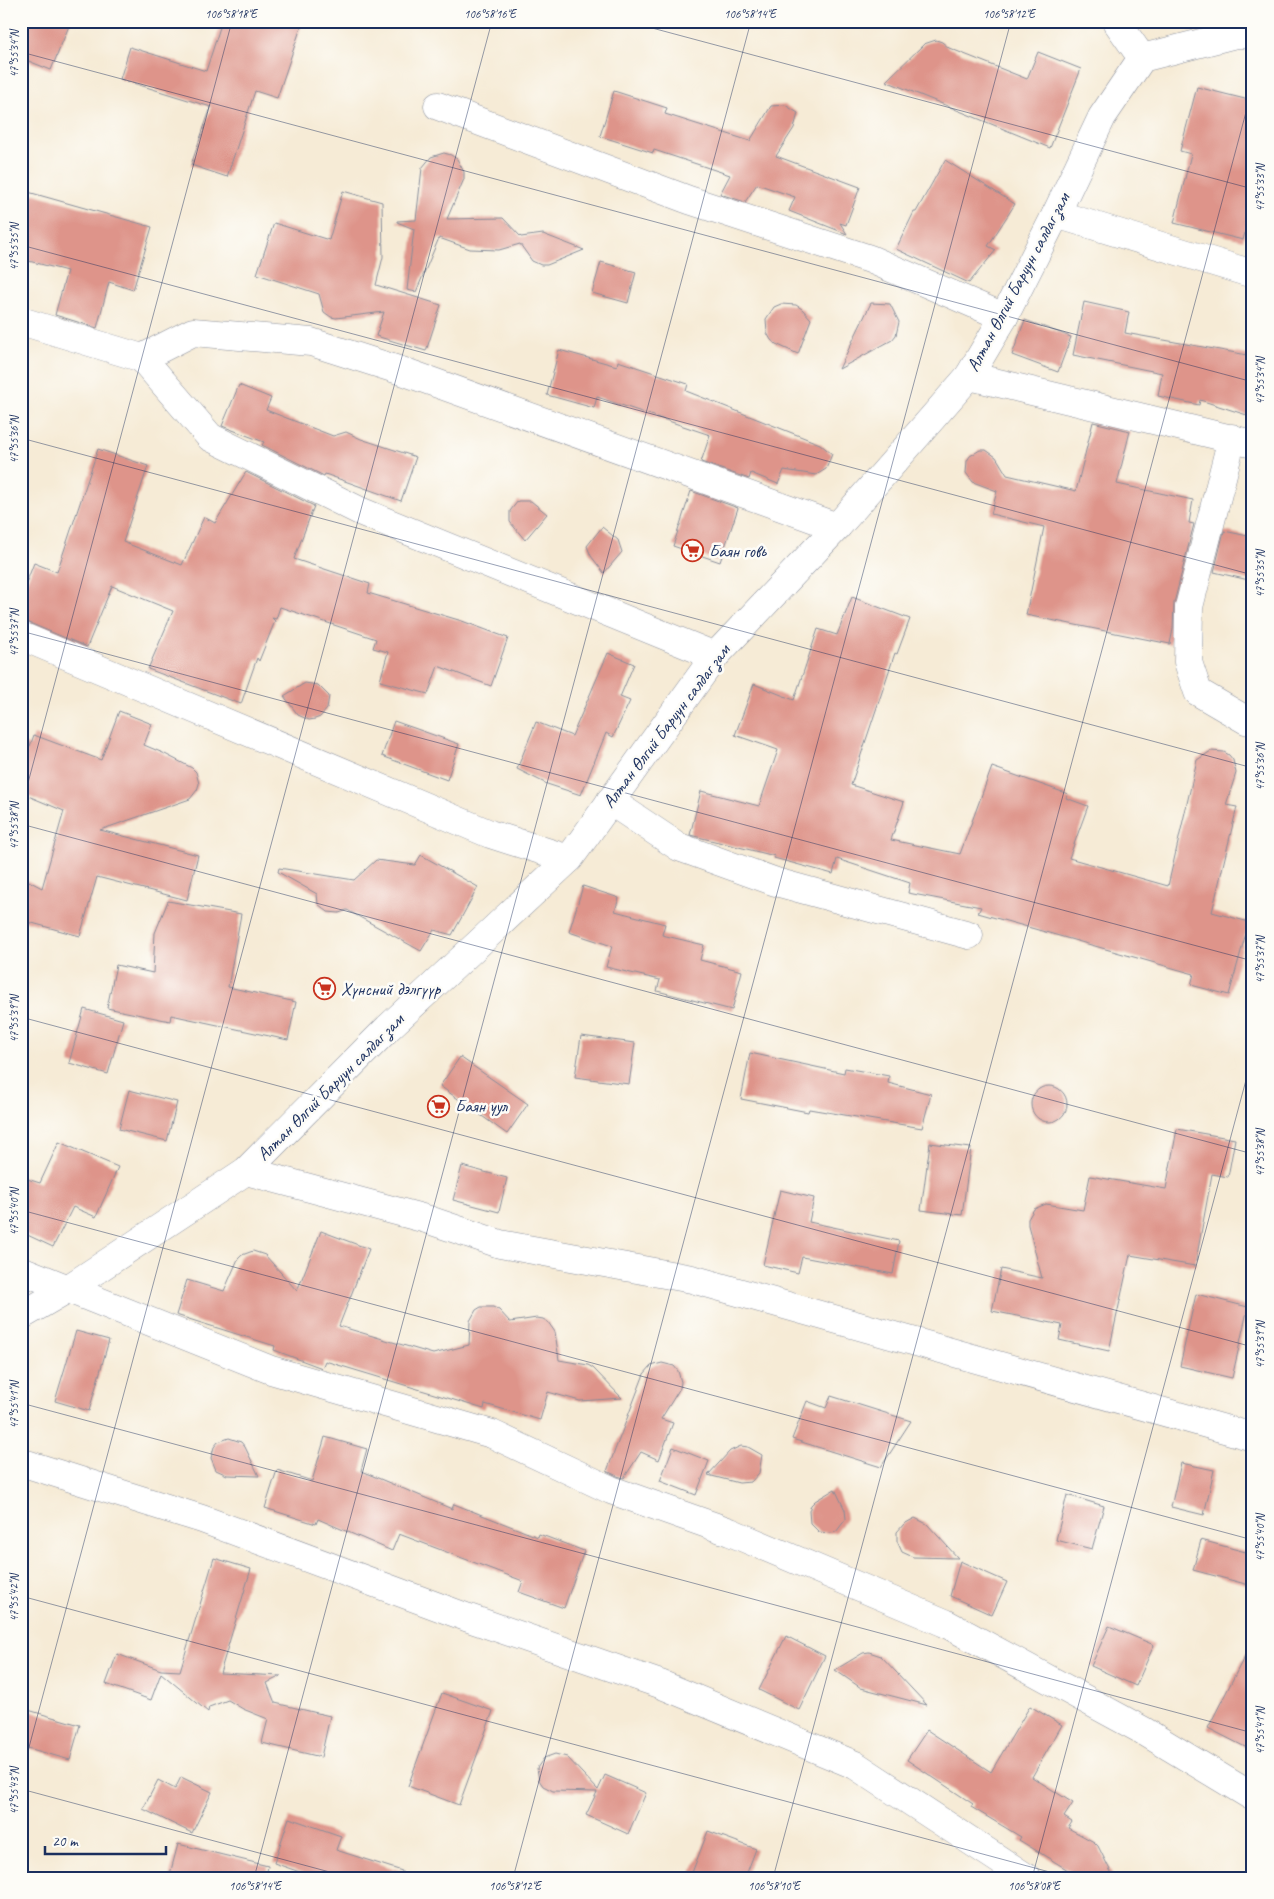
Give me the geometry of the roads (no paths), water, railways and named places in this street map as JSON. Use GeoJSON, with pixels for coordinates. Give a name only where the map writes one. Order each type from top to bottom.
{"type":"FeatureCollection","features":[{"type":"Feature","properties":{"kind":"street"},"geometry":{"type":"LineString","coordinates":[[1116,21],[1142,58],[1236,34],[1253,35]]}},
{"type":"Feature","properties":{"kind":"street","name":"Алтан Өлгий Баруун салдаг зам"},"geometry":{"type":"LineString","coordinates":[[21,1316],[69,1288],[246,1171],[388,1028],[569,859],[715,656],[837,527],[969,376],[1004,318],[1102,117],[1142,58]]}},
{"type":"Feature","properties":{"kind":"street"},"geometry":{"type":"LineString","coordinates":[[438,106],[688,200],[870,259],[1004,318]]}},
{"type":"Feature","properties":{"kind":"street"},"geometry":{"type":"LineString","coordinates":[[1056,214],[1253,274]]}},
{"type":"Feature","properties":{"kind":"street"},"geometry":{"type":"LineString","coordinates":[[21,321],[142,358],[210,437],[362,512],[715,656]]}},
{"type":"Feature","properties":{"kind":"street"},"geometry":{"type":"LineString","coordinates":[[142,358],[193,332],[311,342],[417,376],[837,527]]}},
{"type":"Feature","properties":{"kind":"street"},"geometry":{"type":"LineString","coordinates":[[969,376],[1242,441],[1190,607],[1188,662],[1198,692],[1246,720],[1253,722]]}},
{"type":"Feature","properties":{"kind":"street"},"geometry":{"type":"LineString","coordinates":[[21,636],[490,834],[569,859]]}},
{"type":"Feature","properties":{"kind":"street"},"geometry":{"type":"LineString","coordinates":[[610,801],[679,847],[776,882],[969,935]]}},
{"type":"Feature","properties":{"kind":"street"},"geometry":{"type":"LineString","coordinates":[[246,1171],[426,1219],[500,1244],[692,1279],[1253,1437]]}},
{"type":"Feature","properties":{"kind":"street"},"geometry":{"type":"LineString","coordinates":[[21,1270],[271,1370],[492,1434],[611,1490],[730,1532],[945,1623],[1142,1730],[1253,1797]]}},
{"type":"Feature","properties":{"kind":"street"},"geometry":{"type":"LineString","coordinates":[[21,1464],[30,1465],[202,1519],[457,1613],[669,1687],[855,1765],[1027,1878]]}},
{"type":"Feature","properties":{"kind":"place","name":"Баян говь"},"geometry":{"type":"Point","coordinates":[693,551]}},
{"type":"Feature","properties":{"kind":"place","name":"Хүнсний дэлгүүр"},"geometry":{"type":"Point","coordinates":[325,989]}},
{"type":"Feature","properties":{"kind":"place","name":"Баян уул"},"geometry":{"type":"Point","coordinates":[439,1106]}}]}
